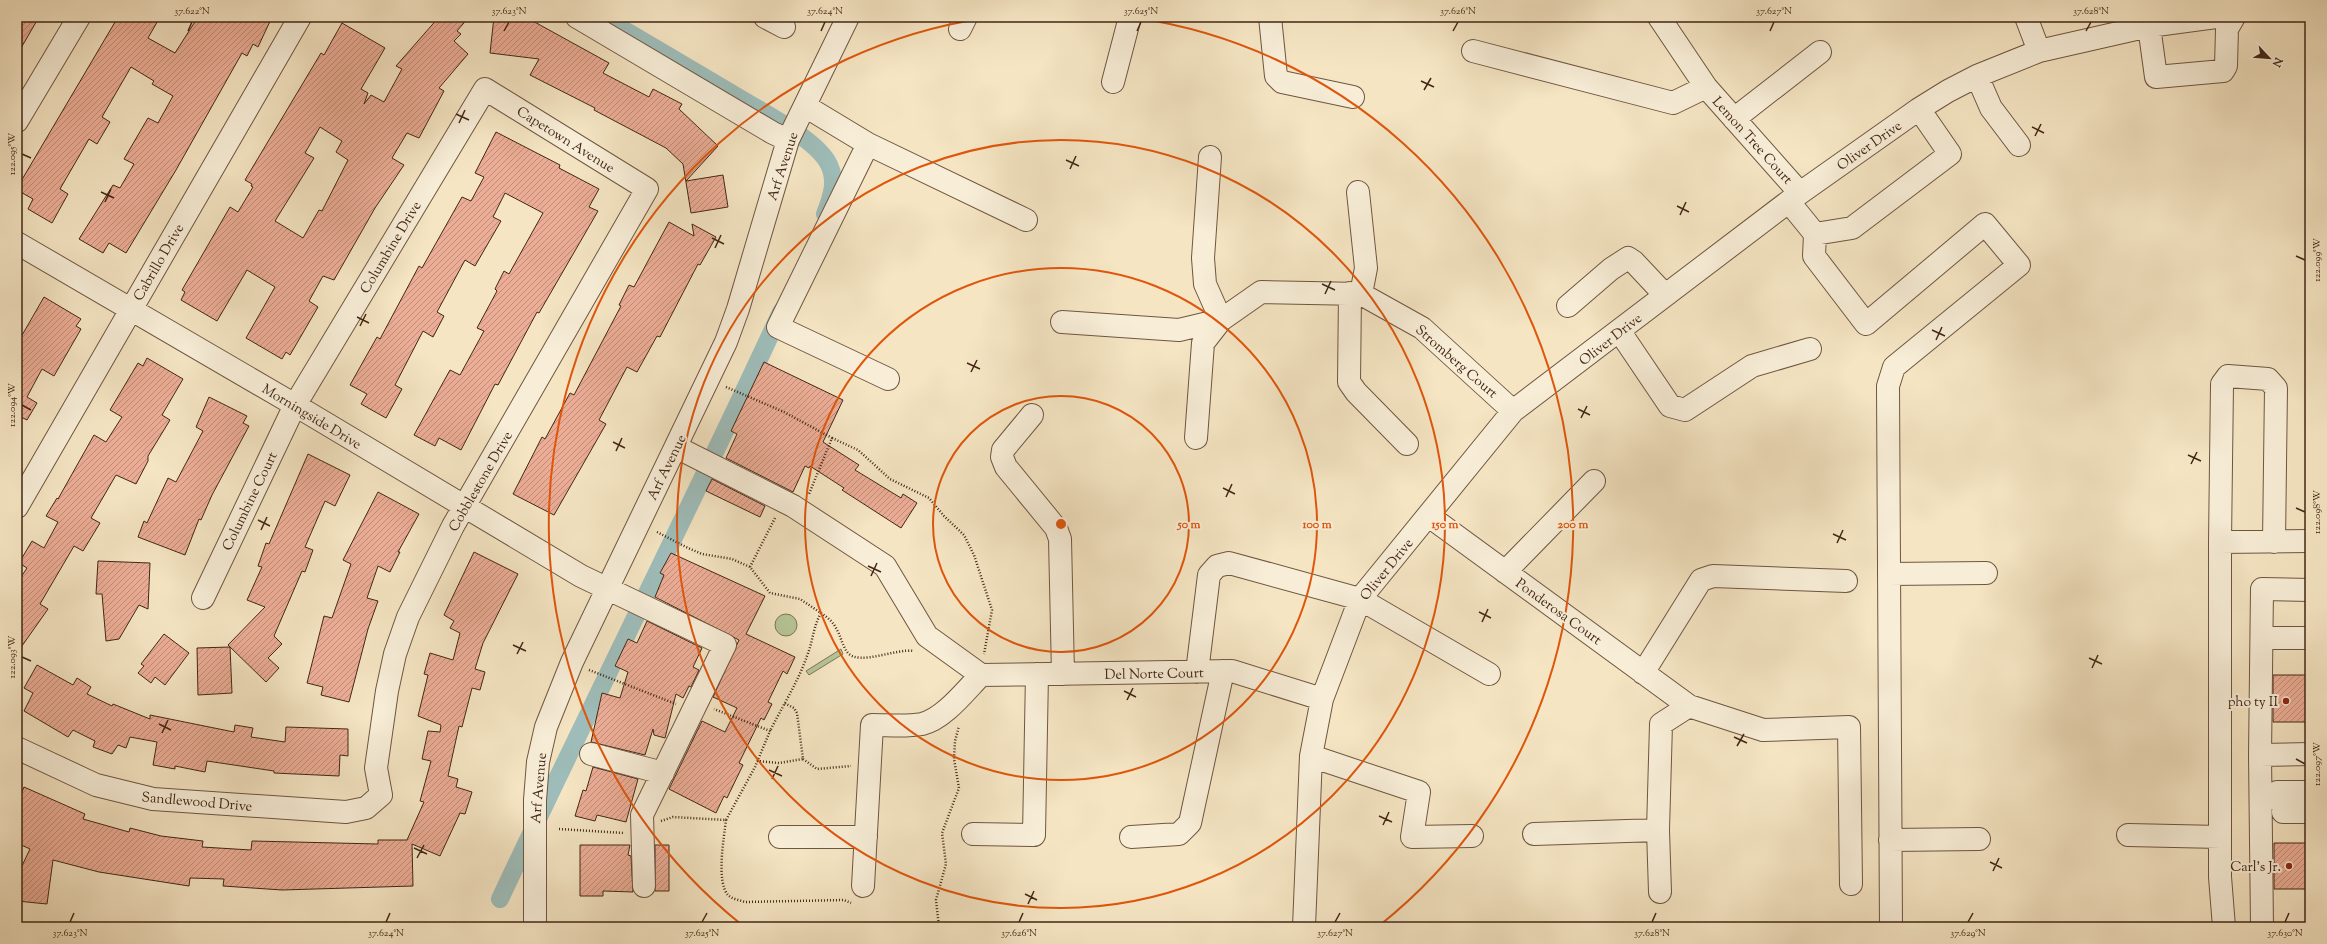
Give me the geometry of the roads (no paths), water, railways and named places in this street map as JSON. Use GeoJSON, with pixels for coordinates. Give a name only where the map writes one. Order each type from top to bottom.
{"type":"FeatureCollection","features":[{"type":"Feature","properties":{"kind":"street"},"geometry":{"type":"LineString","coordinates":[[17,121],[79,17]]}},
{"type":"Feature","properties":{"kind":"street","name":"Cabrillo Drive"},"geometry":{"type":"LineString","coordinates":[[17,507],[300,17]]}},
{"type":"Feature","properties":{"kind":"street"},"geometry":{"type":"LineString","coordinates":[[577,17],[788,140]]}},
{"type":"Feature","properties":{"kind":"street","name":"Arf Avenue"},"geometry":{"type":"LineString","coordinates":[[535,927],[535,800],[538,762],[546,727],[572,662],[709,378],[738,309],[788,140],[848,17]]}},
{"type":"Feature","properties":{"kind":"street"},"geometry":{"type":"LineString","coordinates":[[1114,82],[1130,17]]}},
{"type":"Feature","properties":{"kind":"street"},"geometry":{"type":"LineString","coordinates":[[1270,17],[1276,76],[1282,82],[1354,97]]}},
{"type":"Feature","properties":{"kind":"street","name":"Lemon Tree Court"},"geometry":{"type":"LineString","coordinates":[[1659,17],[1706,87],[1734,119],[1795,197],[1815,234]]}},
{"type":"Feature","properties":{"kind":"street"},"geometry":{"type":"LineString","coordinates":[[2026,17],[2039,51]]}},
{"type":"Feature","properties":{"kind":"street","name":"Oliver Drive"},"geometry":{"type":"LineString","coordinates":[[1304,927],[1311,756],[1322,700],[1360,599],[1513,411],[1620,332],[1665,295],[1795,197],[1919,109],[1977,76],[2039,51],[2149,26],[2216,17]]}},
{"type":"Feature","properties":{"kind":"street"},"geometry":{"type":"LineString","coordinates":[[2149,26],[2156,77],[2223,71],[2226,66],[2227,29],[2234,17]]}},
{"type":"Feature","properties":{"kind":"street"},"geometry":{"type":"LineString","coordinates":[[1473,51],[1673,103],[1706,87]]}},
{"type":"Feature","properties":{"kind":"street"},"geometry":{"type":"LineString","coordinates":[[1734,119],[1820,52]]}},
{"type":"Feature","properties":{"kind":"street"},"geometry":{"type":"LineString","coordinates":[[1977,76],[1992,108],[2018,145]]}},
{"type":"Feature","properties":{"kind":"street","name":"Capetown Avenue"},"geometry":{"type":"LineString","coordinates":[[485,89],[648,189]]}},
{"type":"Feature","properties":{"kind":"street","name":"Columbine Drive"},"geometry":{"type":"LineString","coordinates":[[295,405],[485,89]]}},
{"type":"Feature","properties":{"kind":"street"},"geometry":{"type":"LineString","coordinates":[[805,106],[868,144],[1026,220]]}},
{"type":"Feature","properties":{"kind":"street"},"geometry":{"type":"LineString","coordinates":[[1891,927],[1888,386],[1894,367],[2019,265],[1985,224],[1866,324],[1814,256],[1815,234],[1852,228],[1950,154],[1919,109]]}},
{"type":"Feature","properties":{"kind":"street"},"geometry":{"type":"LineString","coordinates":[[868,144],[778,327],[888,380]]}},
{"type":"Feature","properties":{"kind":"street"},"geometry":{"type":"LineString","coordinates":[[1210,157],[1203,258],[1205,284],[1221,320]]}},
{"type":"Feature","properties":{"kind":"street","name":"Cobblestone Drive"},"geometry":{"type":"LineString","coordinates":[[382,795],[376,768],[387,691],[395,654],[408,616],[453,526],[465,508],[648,189]]}},
{"type":"Feature","properties":{"kind":"street"},"geometry":{"type":"LineString","coordinates":[[1358,192],[1366,268],[1356,293],[1349,382],[1356,392],[1407,444]]}},
{"type":"Feature","properties":{"kind":"street","name":"Morningside Drive"},"geometry":{"type":"LineString","coordinates":[[17,243],[295,405],[465,508],[608,590],[725,645],[663,773]]}},
{"type":"Feature","properties":{"kind":"street"},"geometry":{"type":"LineString","coordinates":[[1568,306],[1611,269],[1628,258],[1634,262],[1665,295]]}},
{"type":"Feature","properties":{"kind":"street","name":"Stromberg Court"},"geometry":{"type":"LineString","coordinates":[[1221,320],[1261,292],[1356,293],[1422,328],[1513,411]]}},
{"type":"Feature","properties":{"kind":"street"},"geometry":{"type":"LineString","coordinates":[[1062,322],[1179,330],[1221,320]]}},
{"type":"Feature","properties":{"kind":"street"},"geometry":{"type":"LineString","coordinates":[[1196,438],[1203,342],[1221,320]]}},
{"type":"Feature","properties":{"kind":"street"},"geometry":{"type":"LineString","coordinates":[[1620,332],[1670,406],[1685,410],[1752,366],[1810,349]]}},
{"type":"Feature","properties":{"kind":"street"},"geometry":{"type":"LineString","coordinates":[[2224,927],[2220,837],[2220,542],[2222,384],[2228,376],[2268,379],[2276,388],[2274,542]]}},
{"type":"Feature","properties":{"kind":"street","name":"Columbine Court"},"geometry":{"type":"LineString","coordinates":[[203,598],[295,405]]}},
{"type":"Feature","properties":{"kind":"street"},"geometry":{"type":"LineString","coordinates":[[1032,415],[1003,450],[1002,457],[1006,467],[1056,528],[1060,539],[1064,674]]}},
{"type":"Feature","properties":{"kind":"street"},"geometry":{"type":"LineString","coordinates":[[676,447],[790,505],[885,566],[927,636],[982,675],[944,713],[935,719],[923,724],[872,725],[863,886]]}},
{"type":"Feature","properties":{"kind":"street"},"geometry":{"type":"LineString","coordinates":[[1505,572],[1594,481]]}},
{"type":"Feature","properties":{"kind":"street","name":"Ponderosa Court"},"geometry":{"type":"LineString","coordinates":[[1429,516],[1689,706],[1763,730],[1849,727],[1851,884]]}},
{"type":"Feature","properties":{"kind":"street"},"geometry":{"type":"LineString","coordinates":[[2220,542],[2310,541]]}},
{"type":"Feature","properties":{"kind":"street"},"geometry":{"type":"LineString","coordinates":[[1197,672],[1209,574],[1217,566],[1229,564],[1360,599],[1489,674]]}},
{"type":"Feature","properties":{"kind":"street"},"geometry":{"type":"LineString","coordinates":[[1889,574],[1986,573]]}},
{"type":"Feature","properties":{"kind":"street"},"geometry":{"type":"LineString","coordinates":[[1643,672],[1701,580],[1713,576],[1846,581]]}},
{"type":"Feature","properties":{"kind":"street"},"geometry":{"type":"LineString","coordinates":[[2262,927],[2260,755],[2262,589],[2310,590]]}},
{"type":"Feature","properties":{"kind":"street"},"geometry":{"type":"LineString","coordinates":[[2262,638],[2310,638]]}},
{"type":"Feature","properties":{"kind":"street"},"geometry":{"type":"LineString","coordinates":[[1131,837],[1179,834],[1190,824],[1223,671]]}},
{"type":"Feature","properties":{"kind":"street","name":"Del Norte Court"},"geometry":{"type":"LineString","coordinates":[[982,675],[1232,671],[1322,700]]}},
{"type":"Feature","properties":{"kind":"street"},"geometry":{"type":"LineString","coordinates":[[973,834],[1034,835],[1037,674]]}},
{"type":"Feature","properties":{"kind":"street"},"geometry":{"type":"LineString","coordinates":[[1660,892],[1658,830],[1661,724],[1689,706]]}},
{"type":"Feature","properties":{"kind":"street","name":"Sandlewood Drive"},"geometry":{"type":"LineString","coordinates":[[17,748],[96,785],[153,799],[346,812],[366,808],[382,795]]}},
{"type":"Feature","properties":{"kind":"street"},"geometry":{"type":"LineString","coordinates":[[591,754],[663,773],[642,815],[644,886]]}},
{"type":"Feature","properties":{"kind":"street"},"geometry":{"type":"LineString","coordinates":[[2260,755],[2310,754]]}},
{"type":"Feature","properties":{"kind":"street"},"geometry":{"type":"LineString","coordinates":[[1311,756],[1419,792],[1412,837],[1472,836]]}},
{"type":"Feature","properties":{"kind":"street"},"geometry":{"type":"LineString","coordinates":[[2261,803],[2277,792],[2310,792]]}},
{"type":"Feature","properties":{"kind":"street"},"geometry":{"type":"LineString","coordinates":[[2283,812],[2310,812]]}},
{"type":"Feature","properties":{"kind":"street"},"geometry":{"type":"LineString","coordinates":[[1534,834],[1658,830]]}},
{"type":"Feature","properties":{"kind":"street"},"geometry":{"type":"LineString","coordinates":[[2128,835],[2220,837]]}},
{"type":"Feature","properties":{"kind":"street"},"geometry":{"type":"LineString","coordinates":[[780,837],[866,837]]}},
{"type":"Feature","properties":{"kind":"street"},"geometry":{"type":"LineString","coordinates":[[1890,840],[1979,839]]}},
{"type":"Feature","properties":{"kind":"waterway"},"geometry":{"type":"LineString","coordinates":[[602,17],[772,117],[810,143],[827,161],[832,174],[832,194],[825,214]]}},
{"type":"Feature","properties":{"kind":"waterway"},"geometry":{"type":"LineString","coordinates":[[500,899],[712,459],[781,312]]}},
{"type":"Feature","properties":{"kind":"place","name":"pho ty II"},"geometry":{"type":"Point","coordinates":[2286,701]}},
{"type":"Feature","properties":{"kind":"place","name":"Carl's Jr."},"geometry":{"type":"Point","coordinates":[2289,866]}}]}
